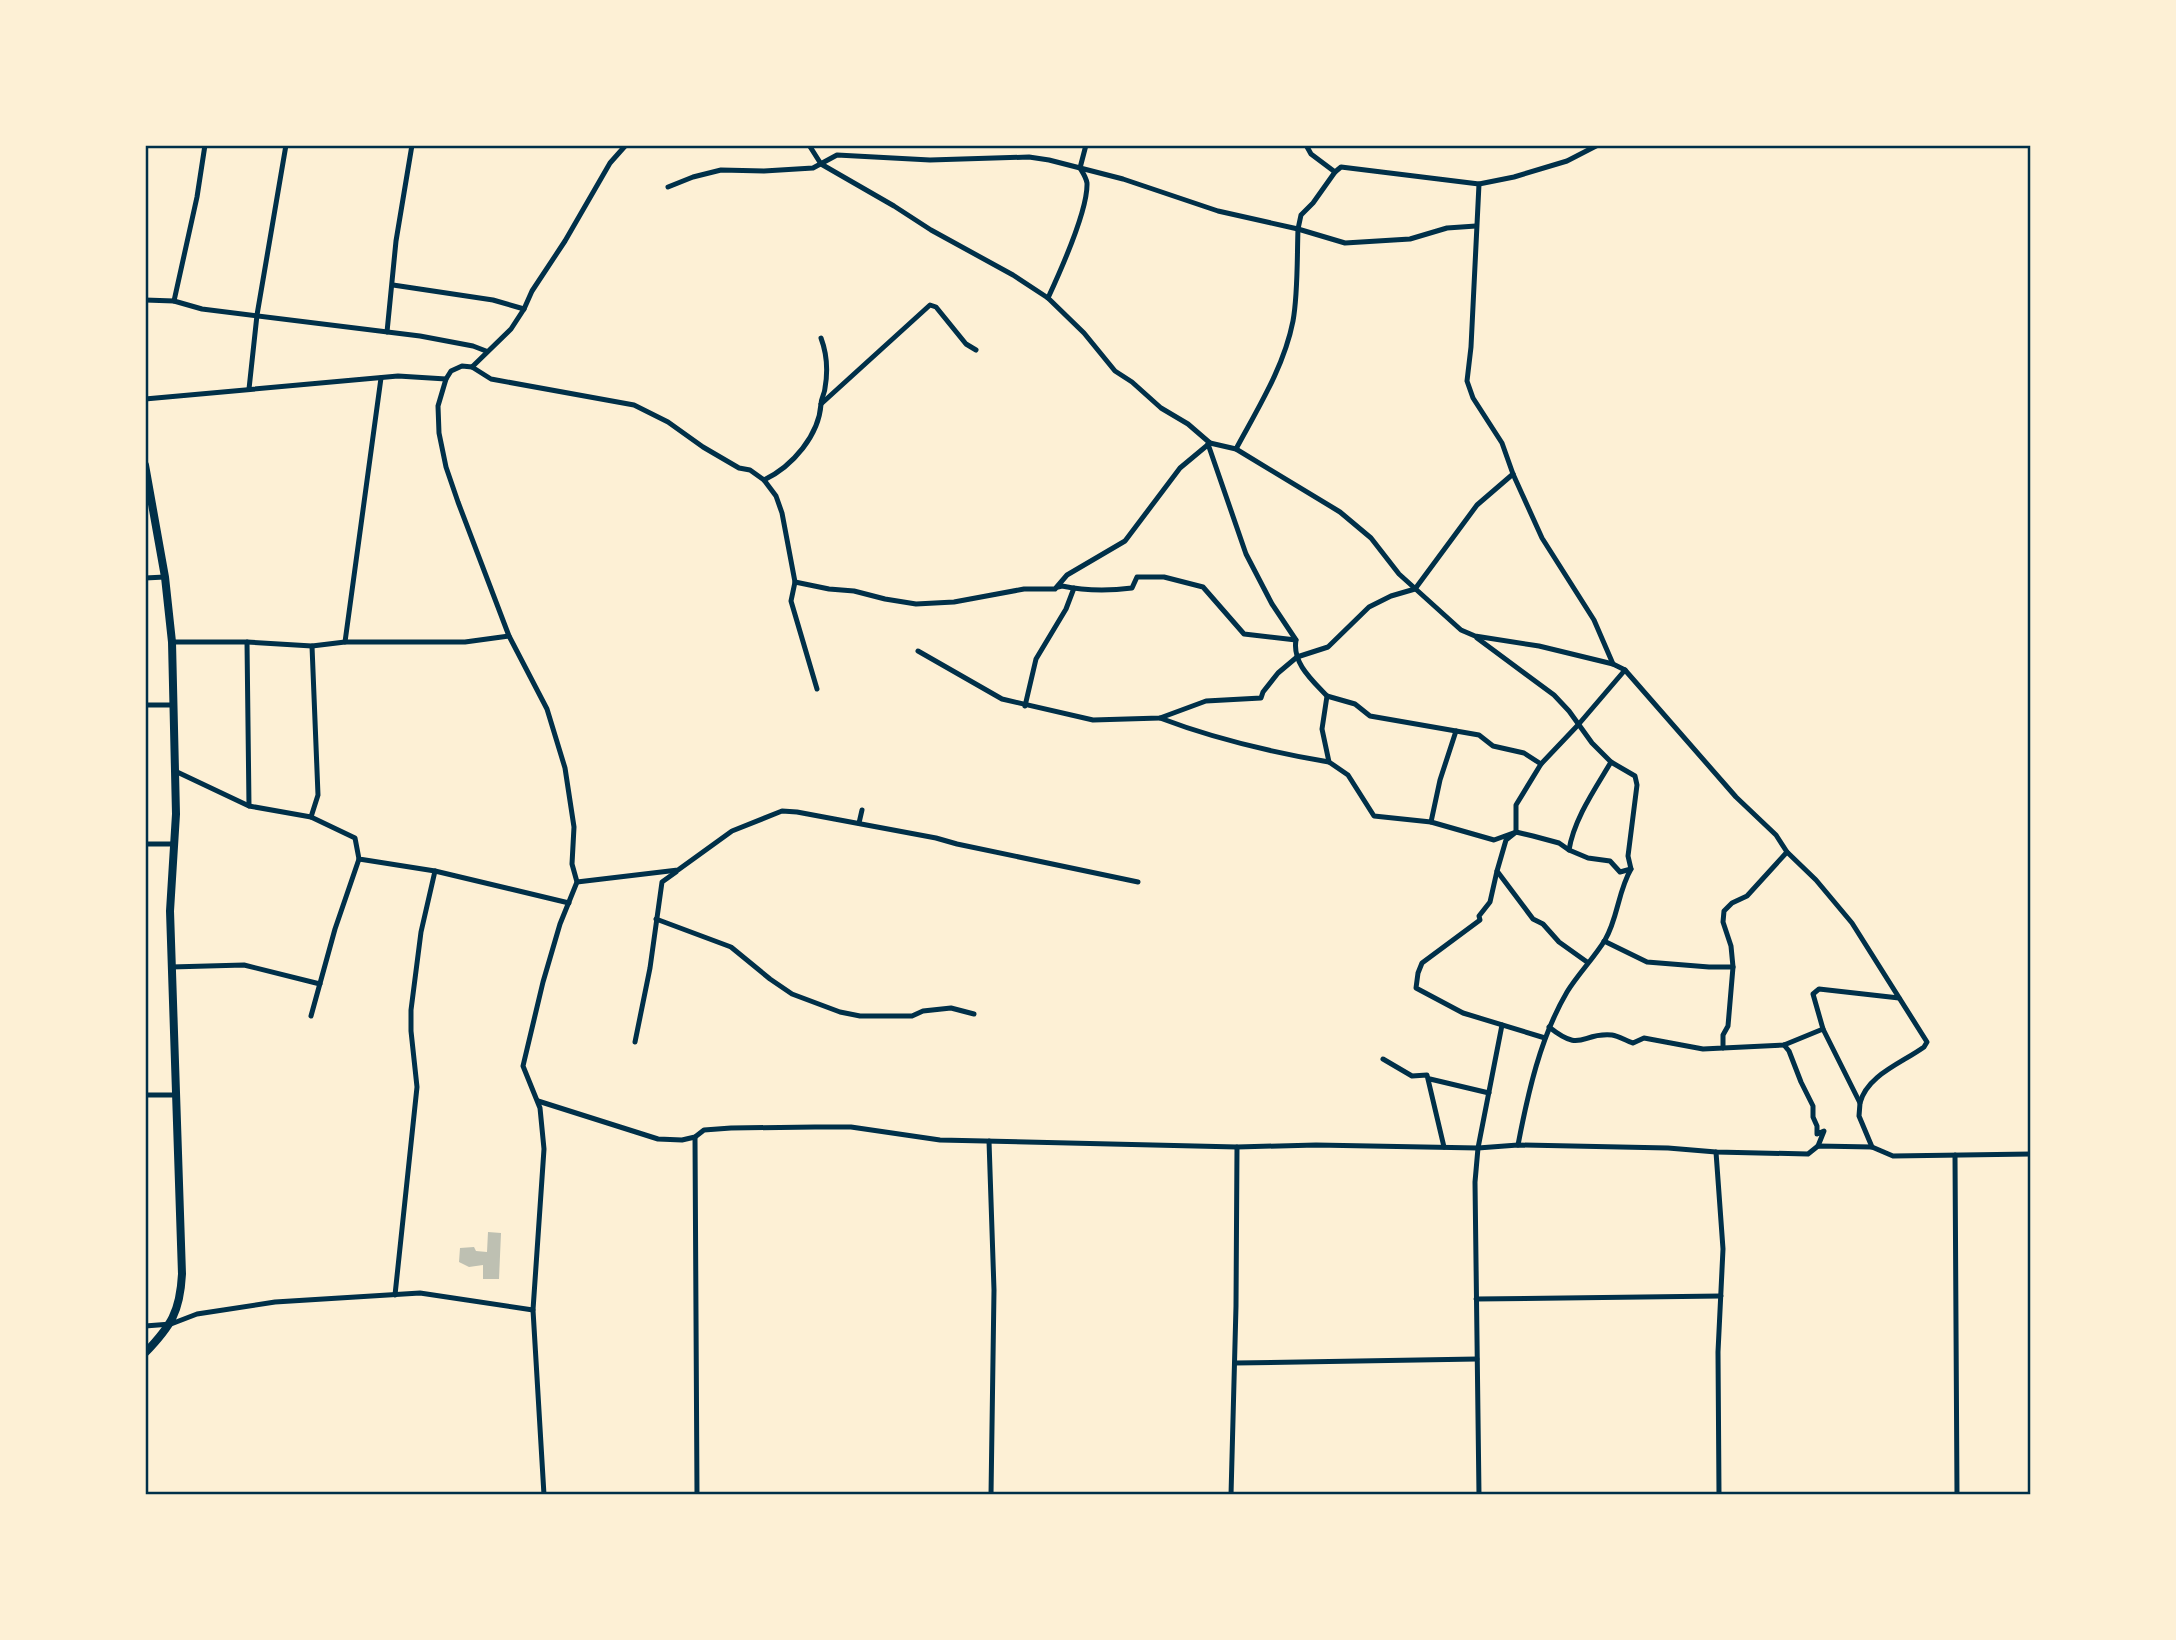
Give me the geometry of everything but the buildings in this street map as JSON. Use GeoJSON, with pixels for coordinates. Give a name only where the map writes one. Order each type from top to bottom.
{"type":"FeatureCollection","features":[{"type":"Feature","properties":{"kind":"highway"},"geometry":{"type":"LineString","coordinates":[[145,465],[165,576],[172,642],[176,814],[170,911],[174,1095],[183,1274],[181,1293],[171,1324],[145,1353]]}},
{"type":"Feature","properties":{"kind":"street"},"geometry":{"type":"LineString","coordinates":[[174,301],[197,197],[205,145]]}},
{"type":"Feature","properties":{"kind":"street"},"geometry":{"type":"LineString","coordinates":[[249,389],[257,315],[286,145]]}},
{"type":"Feature","properties":{"kind":"street"},"geometry":{"type":"LineString","coordinates":[[387,332],[396,241],[412,145]]}},
{"type":"Feature","properties":{"kind":"street"},"geometry":{"type":"LineString","coordinates":[[472,367],[511,329],[610,163],[626,145]]}},
{"type":"Feature","properties":{"kind":"street"},"geometry":{"type":"LineString","coordinates":[[809,145],[821,164],[1004,270],[1048,299],[1084,334],[1115,371],[1161,408],[1188,424],[1209,443],[1250,562],[1272,604],[1296,640],[1294,650],[1306,674],[1327,696],[1355,705],[1370,716],[1479,735],[1493,746],[1524,753],[1541,764]]}},
{"type":"Feature","properties":{"kind":"street"},"geometry":{"type":"LineString","coordinates":[[1048,299],[1066,258],[1086,190],[1087,178],[1080,168],[1086,145]]}},
{"type":"Feature","properties":{"kind":"street"},"geometry":{"type":"LineString","coordinates":[[1306,145],[1311,154],[1335,172]]}},
{"type":"Feature","properties":{"kind":"street"},"geometry":{"type":"LineString","coordinates":[[1236,449],[1281,364],[1286,348],[1294,319],[1301,215],[1335,172],[1341,167],[1479,184],[1514,177],[1567,160],[1598,145]]}},
{"type":"Feature","properties":{"kind":"street"},"geometry":{"type":"LineString","coordinates":[[667,187],[721,170],[813,168],[837,155],[930,160],[1037,158],[1141,185],[1218,211],[1345,243],[1410,239],[1447,228],[1476,226]]}},
{"type":"Feature","properties":{"kind":"street"},"geometry":{"type":"LineString","coordinates":[[1479,184],[1467,381],[1473,398],[1502,443],[1542,538],[1594,620],[1614,664]]}},
{"type":"Feature","properties":{"kind":"street"},"geometry":{"type":"LineString","coordinates":[[393,285],[493,300],[524,309]]}},
{"type":"Feature","properties":{"kind":"street"},"geometry":{"type":"LineString","coordinates":[[145,300],[174,301],[202,309],[387,332],[473,346],[486,351]]}},
{"type":"Feature","properties":{"kind":"street"},"geometry":{"type":"LineString","coordinates":[[821,404],[930,305],[936,307],[966,344],[976,350]]}},
{"type":"Feature","properties":{"kind":"street"},"geometry":{"type":"LineString","coordinates":[[764,480],[778,474],[800,453],[811,437],[822,411],[827,357],[821,338]]}},
{"type":"Feature","properties":{"kind":"street"},"geometry":{"type":"LineString","coordinates":[[544,1495],[533,1310],[544,1128],[538,1101],[523,1066],[542,982],[578,882],[572,864],[575,840],[562,759],[547,709],[509,636],[446,467],[439,433],[438,406],[451,371],[462,366],[472,367],[491,379],[634,405],[668,422],[703,447],[764,480],[776,496],[782,513],[795,582],[791,601],[817,688]]}},
{"type":"Feature","properties":{"kind":"street"},"geometry":{"type":"LineString","coordinates":[[145,398],[398,376],[446,379]]}},
{"type":"Feature","properties":{"kind":"street"},"geometry":{"type":"LineString","coordinates":[[345,642],[381,378]]}},
{"type":"Feature","properties":{"kind":"street"},"geometry":{"type":"LineString","coordinates":[[1209,443],[1236,449],[1340,512],[1371,538],[1399,574],[1415,589],[1461,630],[1475,636],[1553,695],[1611,762],[1635,776],[1636,796],[1628,856],[1630,869],[1604,941],[1568,989],[1549,1027],[1532,1082],[1518,1145]]}},
{"type":"Feature","properties":{"kind":"street"},"geometry":{"type":"LineString","coordinates":[[1055,589],[1067,575],[1125,541],[1181,468],[1209,443]]}},
{"type":"Feature","properties":{"kind":"street"},"geometry":{"type":"LineString","coordinates":[[918,651],[989,693],[1024,706],[1093,720],[1160,718],[1206,701],[1261,698],[1278,673],[1297,657],[1328,647],[1369,607],[1391,596],[1415,589],[1477,505],[1513,474]]}},
{"type":"Feature","properties":{"kind":"street"},"geometry":{"type":"LineString","coordinates":[[145,578],[165,576]]}},
{"type":"Feature","properties":{"kind":"street"},"geometry":{"type":"LineString","coordinates":[[795,582],[916,604],[954,602],[1024,589],[1055,589],[1062,586],[1100,591],[1119,590],[1132,588],[1137,577],[1164,577],[1203,587],[1244,634],[1296,640]]}},
{"type":"Feature","properties":{"kind":"street"},"geometry":{"type":"LineString","coordinates":[[1024,706],[1036,659],[1066,609],[1074,589]]}},
{"type":"Feature","properties":{"kind":"street"},"geometry":{"type":"LineString","coordinates":[[172,642],[247,642],[312,646],[345,642],[465,642],[509,636]]}},
{"type":"Feature","properties":{"kind":"street"},"geometry":{"type":"LineString","coordinates":[[1475,636],[1539,646],[1614,664],[1625,670],[1736,797],[1776,835],[1787,852],[1816,880],[1852,923],[1927,1042],[1924,1047],[1878,1076],[1863,1090],[1859,1116],[1872,1147]]}},
{"type":"Feature","properties":{"kind":"street"},"geometry":{"type":"LineString","coordinates":[[247,642],[249,806]]}},
{"type":"Feature","properties":{"kind":"street"},"geometry":{"type":"LineString","coordinates":[[311,817],[318,795],[312,646]]}},
{"type":"Feature","properties":{"kind":"street"},"geometry":{"type":"LineString","coordinates":[[1516,832],[1516,805],[1541,764],[1625,670]]}},
{"type":"Feature","properties":{"kind":"street"},"geometry":{"type":"LineString","coordinates":[[1327,696],[1322,729],[1329,762]]}},
{"type":"Feature","properties":{"kind":"street"},"geometry":{"type":"LineString","coordinates":[[145,705],[173,705]]}},
{"type":"Feature","properties":{"kind":"street"},"geometry":{"type":"LineString","coordinates":[[1160,718],[1206,736],[1251,748],[1329,762],[1348,775],[1374,816],[1431,822],[1494,839],[1516,832],[1559,843],[1588,858],[1610,861],[1620,872],[1630,869]]}},
{"type":"Feature","properties":{"kind":"street"},"geometry":{"type":"LineString","coordinates":[[1431,822],[1440,780],[1456,732]]}},
{"type":"Feature","properties":{"kind":"street"},"geometry":{"type":"LineString","coordinates":[[1569,850],[1570,840],[1583,811],[1611,762]]}},
{"type":"Feature","properties":{"kind":"street"},"geometry":{"type":"LineString","coordinates":[[175,771],[249,806],[311,817],[355,838],[359,859],[311,1016]]}},
{"type":"Feature","properties":{"kind":"street"},"geometry":{"type":"LineString","coordinates":[[859,824],[862,810]]}},
{"type":"Feature","properties":{"kind":"street"},"geometry":{"type":"LineString","coordinates":[[635,1042],[645,1000],[662,882],[732,831],[782,811],[936,838],[1138,882]]}},
{"type":"Feature","properties":{"kind":"street"},"geometry":{"type":"LineString","coordinates":[[1516,832],[1506,839],[1490,902],[1479,920],[1422,963],[1416,988],[1451,1008],[1545,1038]]}},
{"type":"Feature","properties":{"kind":"street"},"geometry":{"type":"LineString","coordinates":[[145,844],[173,844]]}},
{"type":"Feature","properties":{"kind":"street"},"geometry":{"type":"LineString","coordinates":[[1723,1048],[1723,1035],[1728,1026],[1733,967],[1731,946],[1723,922],[1724,911],[1732,903],[1747,896],[1787,852]]}},
{"type":"Feature","properties":{"kind":"street"},"geometry":{"type":"LineString","coordinates":[[359,859],[435,871],[569,903]]}},
{"type":"Feature","properties":{"kind":"street"},"geometry":{"type":"LineString","coordinates":[[578,882],[678,870]]}},
{"type":"Feature","properties":{"kind":"street"},"geometry":{"type":"LineString","coordinates":[[396,1295],[416,1103],[411,1010],[421,932],[435,871]]}},
{"type":"Feature","properties":{"kind":"street"},"geometry":{"type":"LineString","coordinates":[[1497,871],[1533,919],[1543,924],[1559,942],[1587,962]]}},
{"type":"Feature","properties":{"kind":"street"},"geometry":{"type":"LineString","coordinates":[[656,919],[731,947],[792,994],[827,1008],[860,1016],[912,1016],[923,1011],[951,1007],[974,1014]]}},
{"type":"Feature","properties":{"kind":"street"},"geometry":{"type":"LineString","coordinates":[[1604,941],[1647,962],[1733,967]]}},
{"type":"Feature","properties":{"kind":"street"},"geometry":{"type":"LineString","coordinates":[[171,967],[244,965],[320,984]]}},
{"type":"Feature","properties":{"kind":"street"},"geometry":{"type":"LineString","coordinates":[[1860,1103],[1823,1029],[1813,993],[1819,989],[1899,998]]}},
{"type":"Feature","properties":{"kind":"street"},"geometry":{"type":"LineString","coordinates":[[1479,1495],[1477,1246],[1474,1201],[1478,1148],[1502,1025]]}},
{"type":"Feature","properties":{"kind":"street"},"geometry":{"type":"LineString","coordinates":[[1549,1027],[1566,1041],[1585,1041],[1608,1035],[1633,1043],[1644,1038],[1703,1049],[1784,1045],[1823,1029]]}},
{"type":"Feature","properties":{"kind":"street"},"geometry":{"type":"LineString","coordinates":[[538,1101],[658,1139],[682,1140],[695,1137],[705,1130],[731,1128],[851,1127],[940,1140],[1237,1147],[1344,1145],[1478,1148],[1518,1145],[1808,1154],[1818,1146],[1824,1131],[1817,1134],[1813,1106],[1784,1045]]}},
{"type":"Feature","properties":{"kind":"street"},"geometry":{"type":"LineString","coordinates":[[1383,1059],[1412,1076],[1427,1075],[1430,1079],[1489,1093]]}},
{"type":"Feature","properties":{"kind":"street"},"geometry":{"type":"LineString","coordinates":[[1430,1079],[1444,1147]]}},
{"type":"Feature","properties":{"kind":"street"},"geometry":{"type":"LineString","coordinates":[[145,1096],[174,1095]]}},
{"type":"Feature","properties":{"kind":"street"},"geometry":{"type":"LineString","coordinates":[[695,1137],[697,1495]]}},
{"type":"Feature","properties":{"kind":"street"},"geometry":{"type":"LineString","coordinates":[[989,1141],[994,1290],[991,1495]]}},
{"type":"Feature","properties":{"kind":"street"},"geometry":{"type":"LineString","coordinates":[[1818,1146],[1872,1147],[1893,1156],[2031,1154]]}},
{"type":"Feature","properties":{"kind":"street"},"geometry":{"type":"LineString","coordinates":[[1231,1495],[1237,1147]]}},
{"type":"Feature","properties":{"kind":"street"},"geometry":{"type":"LineString","coordinates":[[1716,1152],[1723,1249],[1718,1352],[1720,1495]]}},
{"type":"Feature","properties":{"kind":"street"},"geometry":{"type":"LineString","coordinates":[[1955,1155],[1956,1495]]}},
{"type":"Feature","properties":{"kind":"street"},"geometry":{"type":"LineString","coordinates":[[145,1326],[171,1324],[197,1314],[275,1303],[420,1293],[533,1310]]}},
{"type":"Feature","properties":{"kind":"street"},"geometry":{"type":"LineString","coordinates":[[1476,1298],[1721,1296]]}},
{"type":"Feature","properties":{"kind":"street"},"geometry":{"type":"LineString","coordinates":[[1235,1363],[1477,1359]]}}]}
